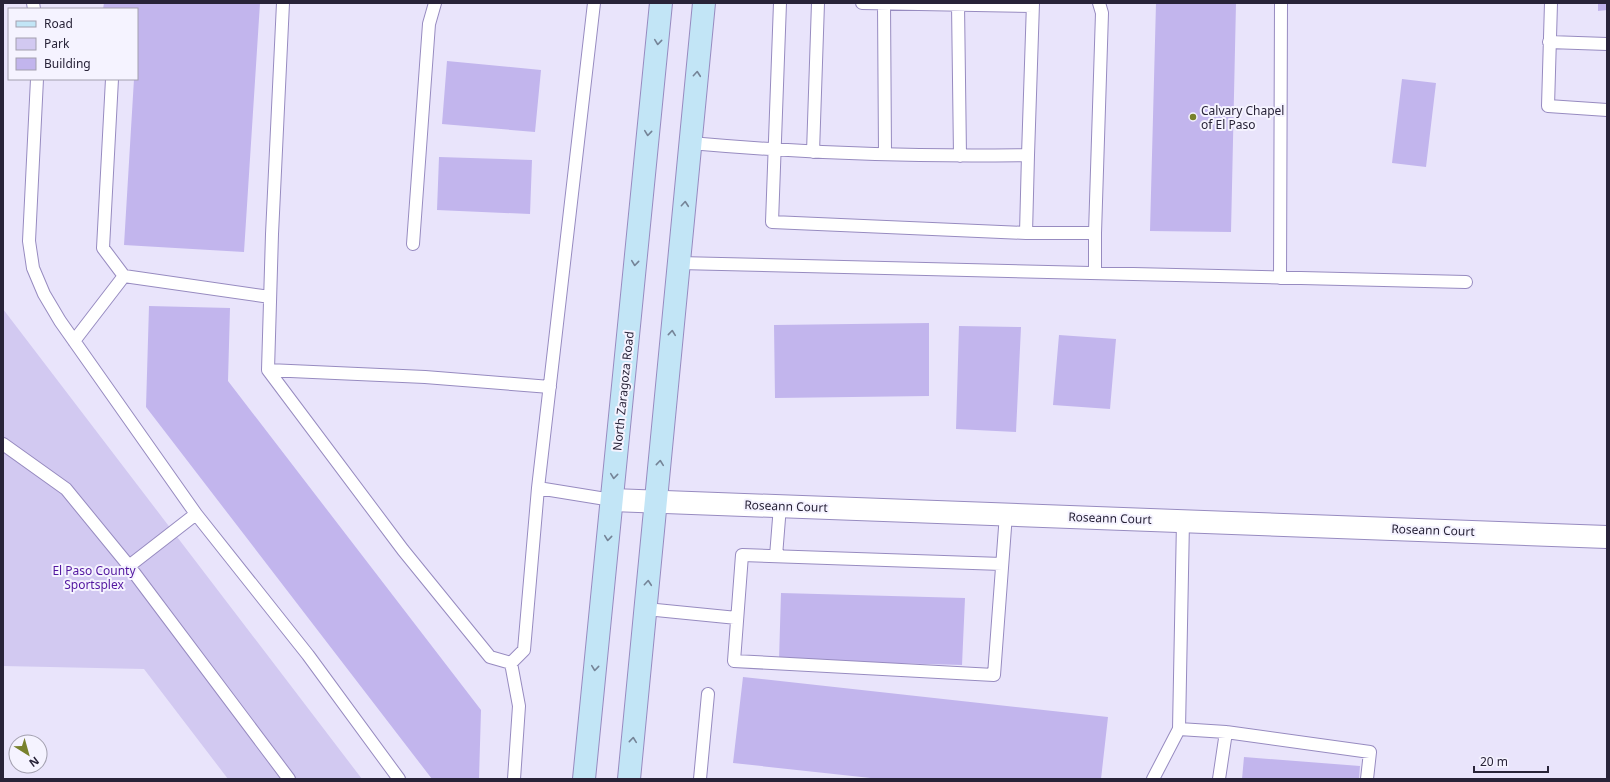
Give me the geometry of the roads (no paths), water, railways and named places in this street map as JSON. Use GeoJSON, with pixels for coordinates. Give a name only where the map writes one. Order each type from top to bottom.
{"type":"FeatureCollection","features":[{"type":"Feature","properties":{"kind":"main road","name":"North Zaragoza Road"},"geometry":{"type":"LineString","coordinates":[[584,779],[662,3]]}},
{"type":"Feature","properties":{"kind":"main road"},"geometry":{"type":"LineString","coordinates":[[629,779],[704,3]]}},
{"type":"Feature","properties":{"kind":"street","name":"Roseann Court"},"geometry":{"type":"LineString","coordinates":[[612,500],[1607,537]]}},
{"type":"Feature","properties":{"kind":"lane"},"geometry":{"type":"LineString","coordinates":[[283,3],[268,370],[403,550],[490,657],[511,663]]}},
{"type":"Feature","properties":{"kind":"lane"},"geometry":{"type":"LineString","coordinates":[[413,244],[430,24],[435,3]]}},
{"type":"Feature","properties":{"kind":"lane"},"geometry":{"type":"LineString","coordinates":[[511,663],[524,650],[538,488],[594,3]]}},
{"type":"Feature","properties":{"kind":"lane"},"geometry":{"type":"LineString","coordinates":[[780,3],[772,222],[1026,233],[1095,233]]}},
{"type":"Feature","properties":{"kind":"lane"},"geometry":{"type":"LineString","coordinates":[[813,152],[818,3]]}},
{"type":"Feature","properties":{"kind":"lane"},"geometry":{"type":"LineString","coordinates":[[862,3],[1033,4],[1026,233]]}},
{"type":"Feature","properties":{"kind":"lane"},"geometry":{"type":"LineString","coordinates":[[1096,273],[1095,233],[1102,13],[1099,3]]}},
{"type":"Feature","properties":{"kind":"lane"},"geometry":{"type":"LineString","coordinates":[[1280,278],[1281,3]]}},
{"type":"Feature","properties":{"kind":"lane"},"geometry":{"type":"LineString","coordinates":[[1550,3],[1548,106],[1607,110]]}},
{"type":"Feature","properties":{"kind":"lane"},"geometry":{"type":"LineString","coordinates":[[884,4],[885,154]]}},
{"type":"Feature","properties":{"kind":"lane"},"geometry":{"type":"LineString","coordinates":[[958,4],[960,156]]}},
{"type":"Feature","properties":{"kind":"lane"},"geometry":{"type":"LineString","coordinates":[[1549,42],[1607,44]]}},
{"type":"Feature","properties":{"kind":"lane"},"geometry":{"type":"LineString","coordinates":[[37,80],[29,241],[33,268],[44,294],[74,342],[196,514],[308,655],[399,779]]}},
{"type":"Feature","properties":{"kind":"lane"},"geometry":{"type":"LineString","coordinates":[[112,80],[104,248],[124,276],[270,297]]}},
{"type":"Feature","properties":{"kind":"lane"},"geometry":{"type":"LineString","coordinates":[[690,144],[813,152],[960,156],[1028,155]]}},
{"type":"Feature","properties":{"kind":"lane"},"geometry":{"type":"LineString","coordinates":[[679,263],[1466,282]]}},
{"type":"Feature","properties":{"kind":"lane"},"geometry":{"type":"LineString","coordinates":[[74,342],[124,276]]}},
{"type":"Feature","properties":{"kind":"lane"},"geometry":{"type":"LineString","coordinates":[[268,370],[425,376],[550,387]]}},
{"type":"Feature","properties":{"kind":"lane"},"geometry":{"type":"LineString","coordinates":[[3,444],[66,489],[129,566],[289,779]]}},
{"type":"Feature","properties":{"kind":"lane"},"geometry":{"type":"LineString","coordinates":[[538,488],[612,500]]}},
{"type":"Feature","properties":{"kind":"lane"},"geometry":{"type":"LineString","coordinates":[[776,556],[780,506]]}},
{"type":"Feature","properties":{"kind":"lane"},"geometry":{"type":"LineString","coordinates":[[129,566],[196,514]]}},
{"type":"Feature","properties":{"kind":"lane"},"geometry":{"type":"LineString","coordinates":[[1002,564],[742,555],[734,662],[994,675],[1006,514]]}},
{"type":"Feature","properties":{"kind":"lane"},"geometry":{"type":"LineString","coordinates":[[1153,779],[1179,728],[1183,521]]}},
{"type":"Feature","properties":{"kind":"lane"},"geometry":{"type":"LineString","coordinates":[[646,609],[737,618]]}},
{"type":"Feature","properties":{"kind":"lane"},"geometry":{"type":"LineString","coordinates":[[511,663],[519,706],[514,779]]}},
{"type":"Feature","properties":{"kind":"lane"},"geometry":{"type":"LineString","coordinates":[[700,779],[708,694]]}},
{"type":"Feature","properties":{"kind":"lane"},"geometry":{"type":"LineString","coordinates":[[1179,728],[1226,732],[1370,752],[1367,779]]}},
{"type":"Feature","properties":{"kind":"lane"},"geometry":{"type":"LineString","coordinates":[[1219,779],[1226,732]]}},
{"type":"Feature","properties":{"kind":"place","name":"Calvary Chapel of El Paso"},"geometry":{"type":"Point","coordinates":[1193,117]}},
{"type":"Feature","properties":{"kind":"park label","name":"El Paso County Sportsplex"},"geometry":{"type":"Point","coordinates":[94,577]}}]}
